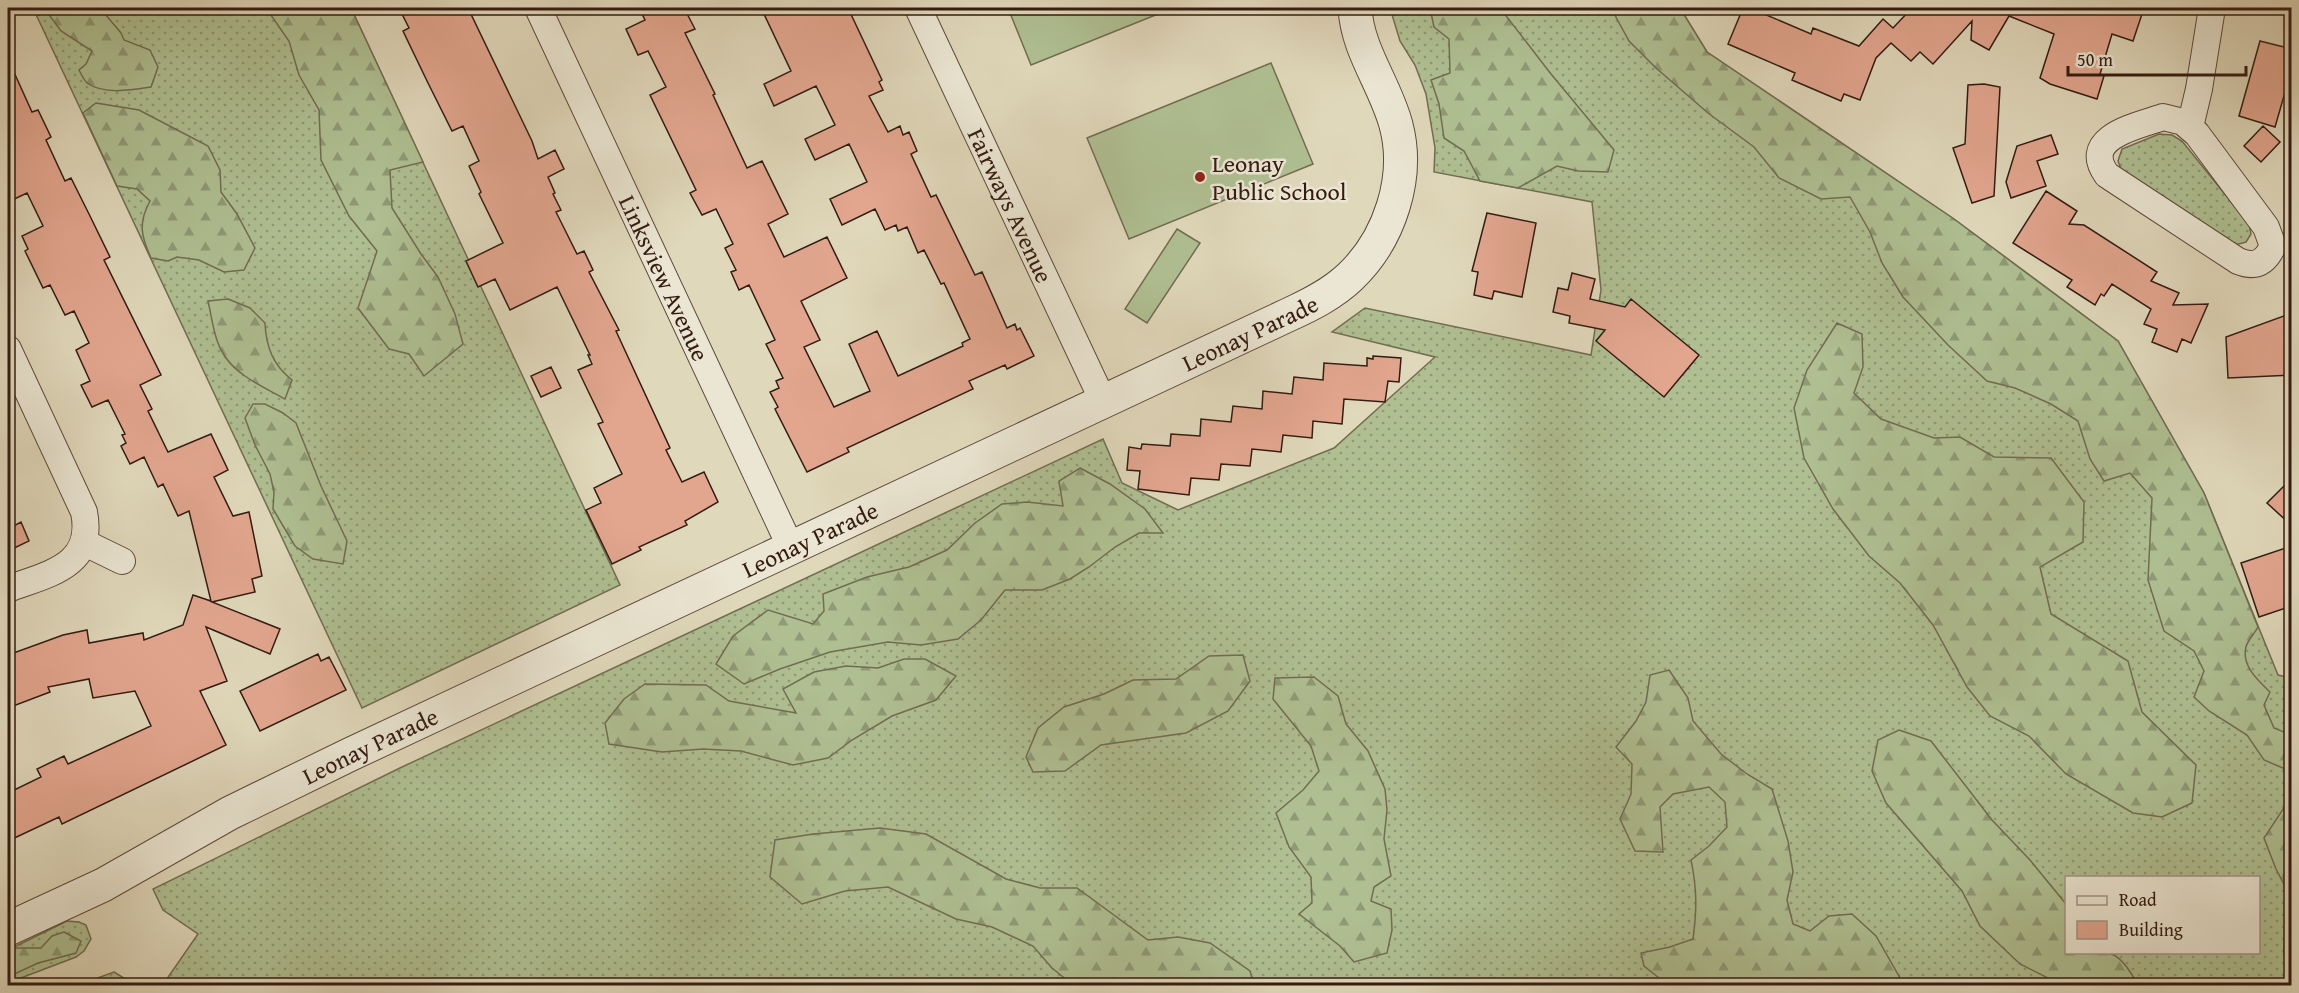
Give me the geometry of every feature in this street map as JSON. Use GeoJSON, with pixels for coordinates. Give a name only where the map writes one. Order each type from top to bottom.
{"type":"FeatureCollection","features":[{"type":"Feature","properties":{"kind":"street","name":"Linksview Avenue"},"geometry":{"type":"LineString","coordinates":[[538,8],[791,548]]}},
{"type":"Feature","properties":{"kind":"street","name":"Fairways Avenue"},"geometry":{"type":"LineString","coordinates":[[918,8],[1103,401]]}},
{"type":"Feature","properties":{"kind":"street","name":"Leonay Parade"},"geometry":{"type":"LineString","coordinates":[[8,928],[103,885],[230,813],[351,754],[1317,301],[1351,276],[1372,252],[1385,227],[1398,190],[1399,143],[1390,108],[1360,38],[1356,8]]}},
{"type":"Feature","properties":{"kind":"street"},"geometry":{"type":"LineString","coordinates":[[2190,127],[2199,89],[2212,8]]}},
{"type":"Feature","properties":{"kind":"street"},"geometry":{"type":"LineString","coordinates":[[2163,117],[2176,119],[2190,127],[2266,227],[2273,246],[2261,263],[2255,265],[2238,261],[2107,175],[2101,167],[2099,155],[2103,144],[2116,134],[2163,117]]}},
{"type":"Feature","properties":{"kind":"street"},"geometry":{"type":"LineString","coordinates":[[8,349],[84,512],[87,532],[85,543],[66,566],[8,589]]}},
{"type":"Feature","properties":{"kind":"street"},"geometry":{"type":"LineString","coordinates":[[85,543],[122,561]]}},
{"type":"Feature","properties":{"kind":"green space"},"geometry":{"type":"Polygon","coordinates":[[[33,8],[351,8],[620,585],[362,708],[33,8]]]}},
{"type":"Feature","properties":{"kind":"green space"},"geometry":{"type":"Polygon","coordinates":[[[44,8],[100,8],[124,40],[150,50],[158,67],[151,87],[110,90],[87,83],[79,70],[86,64],[92,51],[61,31],[44,8]]]}},
{"type":"Feature","properties":{"kind":"green space"},"geometry":{"type":"Polygon","coordinates":[[[266,8],[351,8],[423,162],[390,170],[392,208],[438,277],[455,314],[463,344],[424,376],[409,354],[389,349],[358,308],[377,251],[349,216],[321,160],[319,110],[299,75],[289,41],[266,8]]]}},
{"type":"Feature","properties":{"kind":"green space"},"geometry":{"type":"Polygon","coordinates":[[[1008,8],[1173,8],[1031,65],[1008,8]]]}},
{"type":"Feature","properties":{"kind":"green space"},"geometry":{"type":"Polygon","coordinates":[[[1390,8],[1680,8],[1707,52],[1954,219],[2118,341],[2204,493],[2278,675],[2291,678],[2291,985],[162,986],[198,934],[163,910],[153,889],[402,767],[1103,439],[1122,483],[1178,510],[1334,448],[1435,357],[1332,332],[1365,308],[1591,355],[1601,290],[1592,202],[1434,172],[1435,148],[1426,94],[1415,65],[1400,41],[1390,8]]]}},
{"type":"Feature","properties":{"kind":"green space"},"geometry":{"type":"Polygon","coordinates":[[[1430,8],[1500,8],[1614,150],[1608,172],[1578,171],[1557,166],[1518,188],[1480,181],[1464,151],[1444,138],[1439,104],[1431,80],[1450,73],[1449,39],[1434,27],[1430,8]]]}},
{"type":"Feature","properties":{"kind":"green space"},"geometry":{"type":"Polygon","coordinates":[[[1611,8],[1680,8],[1707,52],[1954,219],[2118,341],[2204,493],[2258,627],[2247,645],[2246,660],[2248,667],[2270,692],[2264,705],[2274,728],[2291,735],[2291,783],[2290,771],[2264,760],[2247,735],[2209,711],[2194,697],[2204,671],[2194,651],[2164,631],[2148,580],[2152,498],[2130,473],[2104,481],[2090,459],[2078,421],[2051,404],[2015,388],[1987,381],[1948,345],[1903,297],[1882,263],[1870,232],[1850,197],[1821,199],[1779,178],[1754,147],[1708,113],[1629,41],[1611,8]]]}},
{"type":"Feature","properties":{"kind":"green space"},"geometry":{"type":"Polygon","coordinates":[[[1271,63],[1313,164],[1129,239],[1087,138],[1271,63]]]}},
{"type":"Feature","properties":{"kind":"green space"},"geometry":{"type":"Polygon","coordinates":[[[96,103],[139,110],[208,146],[220,170],[221,192],[237,214],[255,248],[244,270],[224,272],[199,260],[177,257],[168,261],[151,258],[142,230],[142,223],[150,201],[137,189],[117,186],[83,113],[96,103]]]}},
{"type":"Feature","properties":{"kind":"green space"},"geometry":{"type":"Polygon","coordinates":[[[2159,134],[2172,135],[2182,141],[2249,224],[2251,234],[2246,242],[2235,245],[2122,172],[2118,161],[2122,149],[2159,134]]]}},
{"type":"Feature","properties":{"kind":"green space"},"geometry":{"type":"Polygon","coordinates":[[[1177,229],[1200,243],[1147,323],[1125,309],[1177,229]]]}},
{"type":"Feature","properties":{"kind":"green space"},"geometry":{"type":"Polygon","coordinates":[[[228,299],[250,308],[265,323],[267,340],[275,362],[292,380],[285,399],[243,375],[224,355],[216,336],[208,301],[228,299]]]}},
{"type":"Feature","properties":{"kind":"green space"},"geometry":{"type":"Polygon","coordinates":[[[1837,323],[1862,334],[1863,367],[1854,393],[1881,419],[1934,438],[1960,437],[1994,457],[2051,458],[2084,502],[2083,542],[2040,567],[2051,614],[2128,661],[2142,712],[2196,765],[2192,803],[2162,817],[2133,813],[2066,774],[2029,736],[1990,716],[1967,687],[1933,625],[1900,583],[1869,556],[1833,509],[1804,458],[1794,408],[1807,370],[1837,323]]]}},
{"type":"Feature","properties":{"kind":"green space"},"geometry":{"type":"Polygon","coordinates":[[[253,404],[265,404],[296,423],[321,486],[347,541],[343,564],[313,559],[295,546],[273,509],[274,492],[270,474],[255,445],[245,418],[253,404]]]}},
{"type":"Feature","properties":{"kind":"green space"},"geometry":{"type":"Polygon","coordinates":[[[1080,468],[1110,484],[1145,509],[1163,533],[1139,533],[1070,579],[1042,590],[1005,590],[981,620],[958,639],[921,645],[888,642],[830,652],[744,684],[716,664],[733,636],[768,610],[813,624],[824,611],[823,594],[867,577],[909,567],[947,550],[975,523],[1002,504],[1027,502],[1063,506],[1059,481],[1080,468]]]}},
{"type":"Feature","properties":{"kind":"green space"},"geometry":{"type":"Polygon","coordinates":[[[1243,655],[1250,681],[1228,711],[1186,733],[1101,745],[1065,771],[1033,772],[1026,757],[1038,728],[1064,707],[1104,694],[1133,680],[1176,679],[1209,656],[1243,655]]]}},
{"type":"Feature","properties":{"kind":"green space"},"geometry":{"type":"Polygon","coordinates":[[[904,659],[925,659],[956,676],[936,700],[892,716],[852,740],[828,758],[793,765],[741,751],[703,749],[662,752],[609,744],[605,723],[624,699],[645,684],[706,685],[729,701],[796,713],[783,689],[814,672],[846,666],[878,668],[904,659]]]}},
{"type":"Feature","properties":{"kind":"green space"},"geometry":{"type":"Polygon","coordinates":[[[1669,670],[1688,698],[1693,721],[1721,754],[1772,789],[1788,841],[1793,872],[1787,900],[1793,924],[1810,931],[1829,916],[1852,914],[1876,936],[1904,985],[1668,985],[1644,966],[1641,953],[1693,939],[1696,899],[1691,860],[1709,846],[1727,827],[1725,802],[1709,787],[1673,794],[1660,807],[1663,852],[1635,851],[1620,819],[1631,794],[1632,764],[1616,747],[1636,721],[1646,702],[1650,675],[1669,670]]]}},
{"type":"Feature","properties":{"kind":"green space"},"geometry":{"type":"Polygon","coordinates":[[[1314,677],[1338,696],[1346,724],[1368,751],[1385,789],[1387,810],[1384,839],[1391,876],[1374,887],[1371,901],[1391,909],[1392,930],[1387,953],[1354,962],[1340,946],[1299,914],[1312,903],[1311,877],[1289,847],[1276,813],[1303,790],[1319,771],[1311,746],[1273,699],[1275,678],[1314,677]]]}},
{"type":"Feature","properties":{"kind":"green space"},"geometry":{"type":"Polygon","coordinates":[[[1899,730],[1931,741],[1992,820],[2030,860],[2065,903],[2065,954],[2110,954],[2124,963],[2138,985],[2052,985],[2050,979],[2020,964],[1980,926],[1962,891],[1886,803],[1872,771],[1878,740],[1899,730]]]}},
{"type":"Feature","properties":{"kind":"green space"},"geometry":{"type":"Polygon","coordinates":[[[2291,797],[2291,898],[2264,838],[2291,797]]]}},
{"type":"Feature","properties":{"kind":"green space"},"geometry":{"type":"Polygon","coordinates":[[[880,828],[926,834],[1006,879],[1040,888],[1077,888],[1148,940],[1178,937],[1210,943],[1250,971],[1254,985],[1073,985],[1052,968],[1033,946],[992,927],[956,919],[888,887],[845,891],[802,904],[770,877],[775,840],[880,828]]]}},
{"type":"Feature","properties":{"kind":"green space"},"geometry":{"type":"Polygon","coordinates":[[[2291,906],[2291,956],[2284,956],[2285,922],[2291,906]]]}},
{"type":"Feature","properties":{"kind":"green space"},"geometry":{"type":"Polygon","coordinates":[[[67,921],[86,925],[91,939],[84,951],[76,957],[8,983],[8,950],[67,921]]]}},
{"type":"Feature","properties":{"kind":"green space"},"geometry":{"type":"Polygon","coordinates":[[[64,932],[81,941],[76,953],[38,963],[8,977],[9,953],[16,948],[41,948],[52,936],[64,932]]]}},
{"type":"Feature","properties":{"kind":"green space"},"geometry":{"type":"Polygon","coordinates":[[[114,972],[135,985],[78,985],[114,972]]]}},
{"type":"Feature","properties":{"kind":"building"},"geometry":{"type":"Polygon","coordinates":[[[399,8],[468,8],[532,141],[538,159],[555,150],[564,169],[548,177],[561,210],[556,212],[577,254],[584,251],[593,270],[589,272],[619,330],[616,331],[670,448],[666,450],[682,482],[704,472],[718,502],[685,521],[687,525],[639,547],[641,550],[612,564],[586,510],[601,503],[594,488],[622,474],[598,424],[603,422],[578,370],[592,364],[588,355],[590,355],[557,287],[510,310],[495,279],[478,287],[466,261],[503,243],[479,194],[481,192],[469,166],[479,161],[463,126],[452,131],[403,31],[409,28],[399,8]]]}},
{"type":"Feature","properties":{"kind":"building"},"geometry":{"type":"Polygon","coordinates":[[[639,8],[684,8],[695,29],[685,33],[715,94],[713,95],[747,168],[762,161],[788,214],[768,224],[784,257],[827,237],[847,278],[801,301],[820,340],[804,347],[834,407],[870,391],[849,344],[877,331],[898,376],[963,346],[962,343],[970,339],[944,283],[941,284],[924,250],[918,253],[907,227],[898,231],[896,225],[885,230],[875,209],[842,225],[830,199],[867,182],[849,144],[815,160],[805,139],[835,125],[816,86],[774,106],[764,84],[791,71],[764,14],[777,8],[848,8],[882,80],[879,82],[883,90],[869,96],[888,132],[900,126],[903,135],[909,132],[917,151],[911,154],[931,197],[936,195],[975,275],[982,272],[1007,328],[1015,324],[1017,330],[1020,328],[1034,356],[1007,369],[1005,365],[969,381],[973,389],[847,448],[849,452],[807,472],[775,409],[778,407],[770,392],[779,388],[776,381],[783,378],[766,344],[775,340],[749,285],[739,290],[731,272],[736,270],[725,248],[733,244],[716,209],[702,215],[690,193],[696,190],[650,95],[666,87],[648,51],[638,55],[626,29],[645,20],[639,8]]]}},
{"type":"Feature","properties":{"kind":"building"},"geometry":{"type":"Polygon","coordinates":[[[1743,8],[1750,8],[1811,34],[1813,28],[1859,46],[1883,19],[1893,28],[1912,8],[2132,8],[2143,11],[2133,41],[2112,34],[2100,74],[2104,76],[2097,99],[2050,84],[2040,78],[2054,34],[2009,16],[1989,50],[1971,40],[1972,21],[1933,64],[1920,52],[1911,61],[1891,43],[1876,58],[1860,100],[1844,94],[1841,101],[1792,80],[1795,73],[1728,44],[1743,8]]]}},
{"type":"Feature","properties":{"kind":"building"},"geometry":{"type":"Polygon","coordinates":[[[2260,41],[2292,49],[2292,68],[2275,127],[2239,116],[2260,41]]]}},
{"type":"Feature","properties":{"kind":"building"},"geometry":{"type":"Polygon","coordinates":[[[8,59],[32,112],[38,110],[51,137],[46,140],[65,181],[71,178],[110,257],[104,260],[161,375],[140,385],[152,409],[148,411],[168,452],[211,434],[228,470],[214,477],[233,516],[249,512],[262,576],[252,579],[255,592],[212,602],[280,629],[270,654],[206,627],[227,681],[200,691],[226,745],[62,824],[59,817],[8,841],[8,793],[41,777],[37,769],[64,756],[68,764],[151,726],[135,691],[93,698],[89,679],[48,687],[50,692],[8,708],[8,655],[63,635],[87,630],[89,643],[143,633],[144,640],[183,625],[193,595],[211,601],[189,511],[178,516],[163,484],[158,487],[144,457],[130,464],[121,446],[126,443],[122,435],[125,434],[108,400],[92,407],[81,385],[90,381],[76,350],[89,343],[74,311],[65,315],[50,285],[43,288],[25,251],[28,249],[22,236],[43,226],[27,193],[8,202],[8,59]]]}},
{"type":"Feature","properties":{"kind":"building"},"geometry":{"type":"Polygon","coordinates":[[[1984,84],[2000,87],[1994,196],[1972,203],[1953,148],[1965,144],[1968,85],[1984,84]]]}},
{"type":"Feature","properties":{"kind":"building"},"geometry":{"type":"Polygon","coordinates":[[[2263,126],[2280,142],[2261,162],[2244,146],[2263,126]]]}},
{"type":"Feature","properties":{"kind":"building"},"geometry":{"type":"Polygon","coordinates":[[[2051,135],[2058,154],[2037,161],[2046,186],[2011,198],[2006,182],[2017,146],[2051,135]]]}},
{"type":"Feature","properties":{"kind":"building"},"geometry":{"type":"Polygon","coordinates":[[[2046,191],[2077,211],[2069,224],[2084,225],[2157,272],[2151,281],[2179,293],[2173,305],[2208,304],[2191,343],[2182,339],[2177,352],[2152,342],[2157,329],[2144,324],[2151,309],[2112,284],[2104,296],[2101,294],[2095,305],[2067,287],[2072,280],[2013,243],[2046,191]]]}},
{"type":"Feature","properties":{"kind":"building"},"geometry":{"type":"Polygon","coordinates":[[[1487,213],[1536,223],[1522,297],[1494,291],[1492,299],[1474,295],[1478,272],[1472,271],[1487,213]]]}},
{"type":"Feature","properties":{"kind":"building"},"geometry":{"type":"Polygon","coordinates":[[[1572,273],[1595,279],[1590,299],[1625,307],[1631,299],[1699,355],[1664,397],[1596,341],[1605,330],[1569,323],[1570,316],[1553,312],[1558,288],[1568,290],[1572,273]]]}},
{"type":"Feature","properties":{"kind":"building"},"geometry":{"type":"Polygon","coordinates":[[[2292,313],[2292,375],[2228,378],[2226,337],[2292,313]]]}},
{"type":"Feature","properties":{"kind":"building"},"geometry":{"type":"Polygon","coordinates":[[[1373,356],[1401,358],[1399,382],[1388,381],[1385,402],[1344,399],[1342,424],[1313,421],[1312,438],[1283,435],[1281,452],[1252,449],[1250,466],[1221,464],[1219,480],[1191,478],[1189,495],[1138,489],[1140,471],[1127,470],[1129,447],[1141,449],[1142,444],[1170,446],[1171,434],[1200,436],[1201,419],[1231,422],[1233,406],[1262,409],[1263,391],[1292,394],[1294,377],[1323,380],[1324,363],[1367,366],[1367,358],[1373,359],[1373,356]]]}},
{"type":"Feature","properties":{"kind":"building"},"geometry":{"type":"Polygon","coordinates":[[[551,367],[561,388],[541,397],[531,376],[551,367]]]}},
{"type":"Feature","properties":{"kind":"building"},"geometry":{"type":"Polygon","coordinates":[[[2292,478],[2292,526],[2267,503],[2292,478]]]}},
{"type":"Feature","properties":{"kind":"building"},"geometry":{"type":"Polygon","coordinates":[[[21,522],[29,541],[8,551],[8,529],[21,522]]]}},
{"type":"Feature","properties":{"kind":"building"},"geometry":{"type":"Polygon","coordinates":[[[2292,546],[2292,606],[2259,617],[2241,563],[2292,546]]]}},
{"type":"Feature","properties":{"kind":"building"},"geometry":{"type":"Polygon","coordinates":[[[318,654],[321,661],[329,657],[346,690],[260,731],[240,691],[318,654]]]}},
{"type":"Feature","properties":{"kind":"place","name":"Leonay Public School"},"geometry":{"type":"Point","coordinates":[1200,177]}}]}
